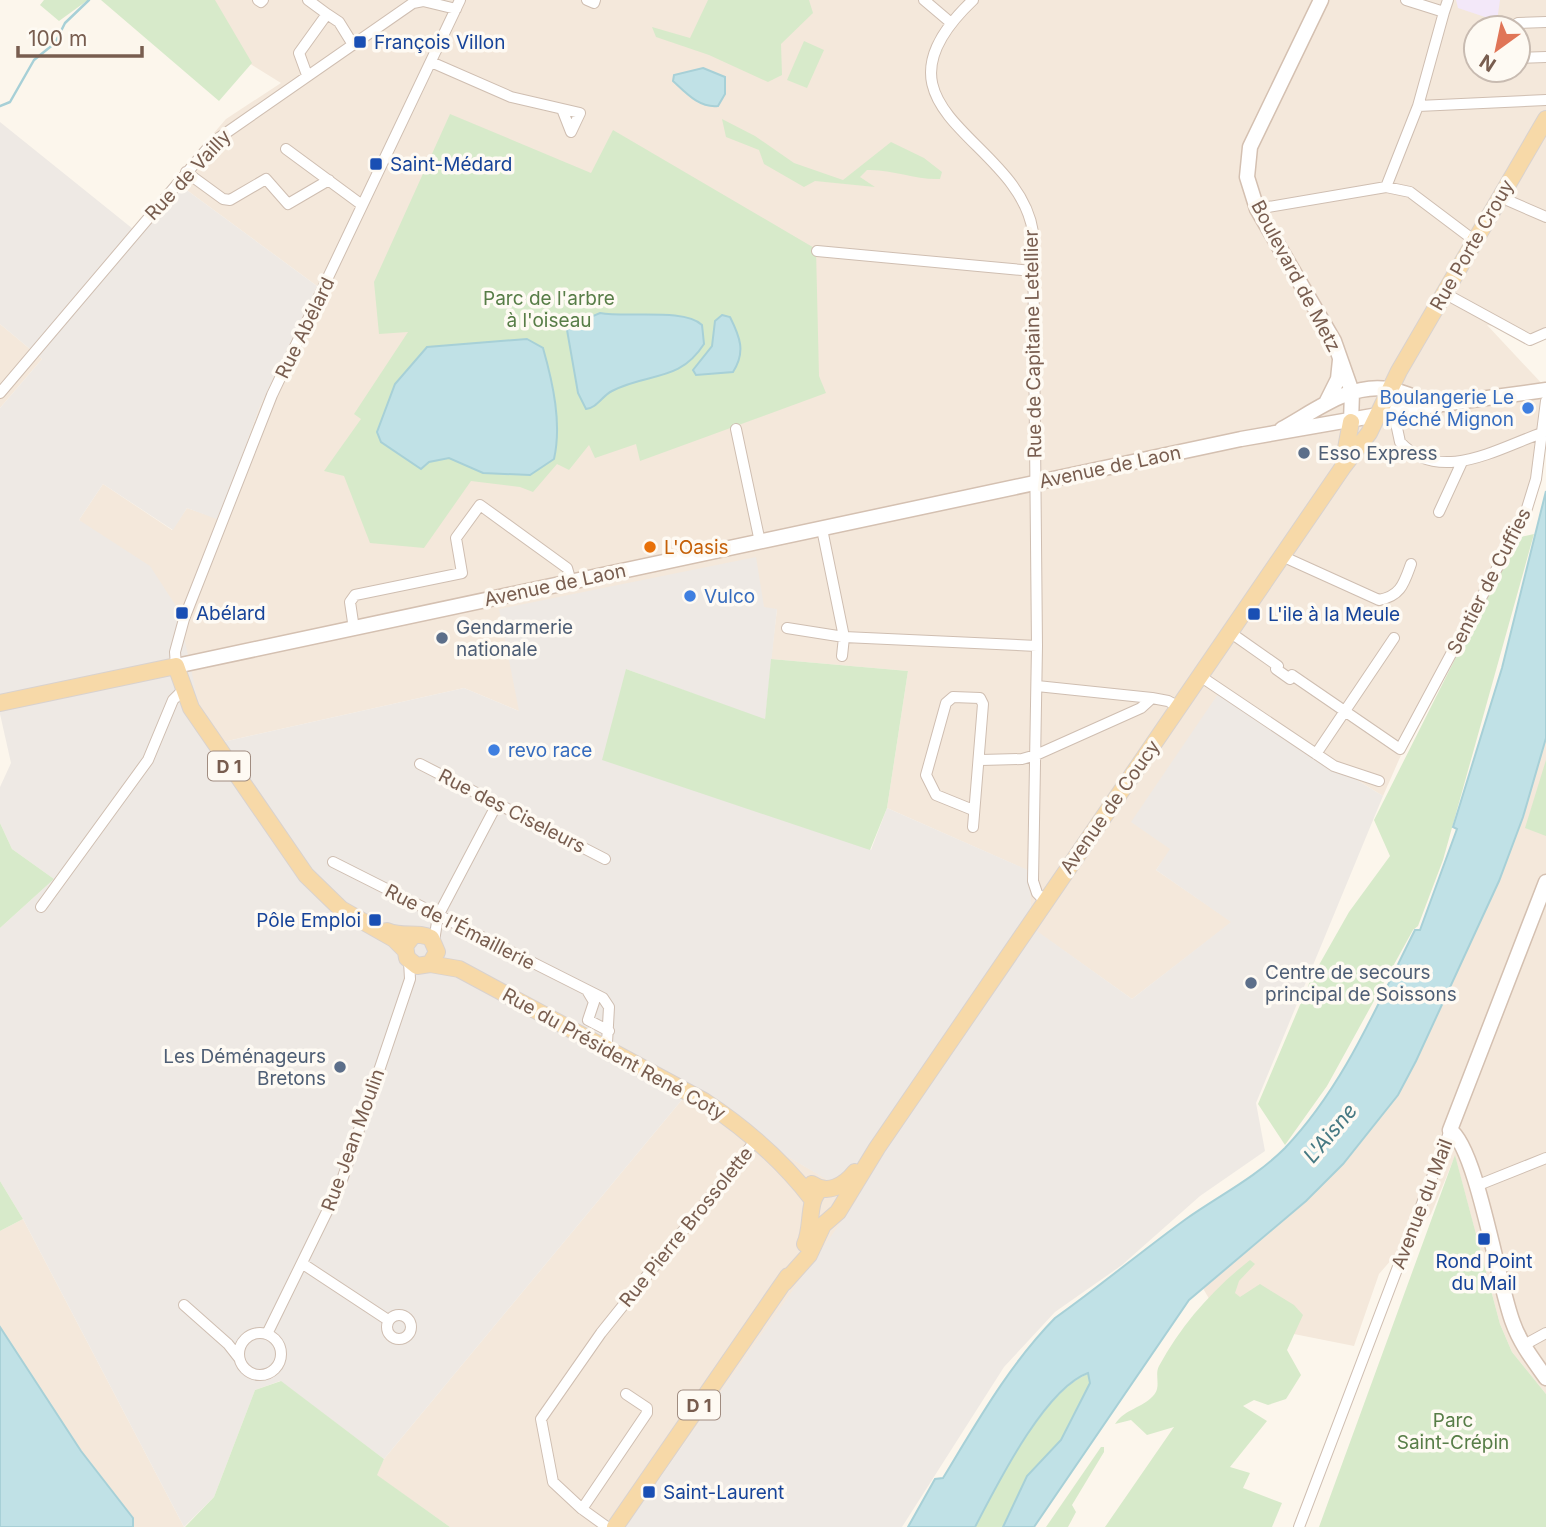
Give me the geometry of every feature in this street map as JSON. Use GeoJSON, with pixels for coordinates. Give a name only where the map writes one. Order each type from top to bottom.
{"type":"FeatureCollection","features":[{"type":"Feature","properties":{"kind":"main road","name":"Boulevard de Metz"},"geometry":{"type":"LineString","coordinates":[[1321,0],[1251,147],[1247,177],[1257,209],[1334,341],[1352,391]]}},
{"type":"Feature","properties":{"kind":"main road","name":"Rue Porte Crouy"},"geometry":{"type":"LineString","coordinates":[[1386,416],[1391,389],[1399,371],[1500,197],[1540,139],[1546,119]]}},
{"type":"Feature","properties":{"kind":"main road"},"geometry":{"type":"LineString","coordinates":[[1325,405],[1338,379],[1340,359]]}},
{"type":"Feature","properties":{"kind":"main road"},"geometry":{"type":"LineString","coordinates":[[1275,433],[1352,391],[1391,389],[1434,405]]}},
{"type":"Feature","properties":{"kind":"main road"},"geometry":{"type":"LineString","coordinates":[[1275,433],[1386,416],[1434,405],[1546,390]]}},
{"type":"Feature","properties":{"kind":"main road"},"geometry":{"type":"LineString","coordinates":[[1343,467],[1351,422],[1352,391]]}},
{"type":"Feature","properties":{"kind":"main road","name":"Avenue de Coucy"},"geometry":{"type":"LineString","coordinates":[[784,1283],[808,1255],[823,1226],[1343,467],[1386,416]]}},
{"type":"Feature","properties":{"kind":"main road"},"geometry":{"type":"LineString","coordinates":[[1328,425],[1347,443]]}},
{"type":"Feature","properties":{"kind":"main road","name":"Avenue de Laon"},"geometry":{"type":"LineString","coordinates":[[0,704],[1275,433]]}},
{"type":"Feature","properties":{"kind":"main road","name":"Rue du Président René Coty"},"geometry":{"type":"LineString","coordinates":[[176,666],[191,708],[234,774],[268,816],[306,876],[330,900],[354,918],[394,939],[604,1038],[635,1067],[683,1088],[756,1140],[819,1197]]}},
{"type":"Feature","properties":{"kind":"main road","name":"Avenue du Mail"},"geometry":{"type":"LineString","coordinates":[[1450,1130],[1546,882]]}},
{"type":"Feature","properties":{"kind":"main road"},"geometry":{"type":"LineString","coordinates":[[1450,1130],[1460,1137],[1476,1186],[1513,1323],[1546,1378]]}},
{"type":"Feature","properties":{"kind":"main road","name":"Avenue de Coucy"},"geometry":{"type":"LineString","coordinates":[[819,1197],[851,1177],[877,1148]]}},
{"type":"Feature","properties":{"kind":"main road"},"geometry":{"type":"LineString","coordinates":[[839,1195],[836,1210],[821,1217],[819,1197],[839,1195]]}},
{"type":"Feature","properties":{"kind":"main road"},"geometry":{"type":"LineString","coordinates":[[784,1283],[809,1236],[819,1197]]}},
{"type":"Feature","properties":{"kind":"main road","name":"D 1"},"geometry":{"type":"LineString","coordinates":[[615,1527],[784,1283]]}},
{"type":"Feature","properties":{"kind":"street"},"geometry":{"type":"LineString","coordinates":[[308,0],[339,22],[352,43]]}},
{"type":"Feature","properties":{"kind":"street","name":"Rue de Vailly"},"geometry":{"type":"LineString","coordinates":[[0,393],[186,172],[223,134],[413,3],[423,0],[458,4]]}},
{"type":"Feature","properties":{"kind":"street"},"geometry":{"type":"LineString","coordinates":[[587,0],[594,3],[595,0]]}},
{"type":"Feature","properties":{"kind":"street"},"geometry":{"type":"LineString","coordinates":[[924,0],[950,22]]}},
{"type":"Feature","properties":{"kind":"street","name":"Rue de Capitaine Letellier"},"geometry":{"type":"LineString","coordinates":[[973,0],[950,22],[932,65],[939,103],[949,119],[1013,184],[1022,196],[1030,216],[1033,271],[1037,646],[1034,881],[1037,893],[1045,901]]}},
{"type":"Feature","properties":{"kind":"street"},"geometry":{"type":"LineString","coordinates":[[1406,0],[1444,12]]}},
{"type":"Feature","properties":{"kind":"street"},"geometry":{"type":"LineString","coordinates":[[1386,187],[1418,106],[1448,0]]}},
{"type":"Feature","properties":{"kind":"street","name":"Rue Abélard"},"geometry":{"type":"LineString","coordinates":[[176,666],[175,652],[184,619],[272,395],[458,4]]}},
{"type":"Feature","properties":{"kind":"street"},"geometry":{"type":"LineString","coordinates":[[307,75],[299,53],[327,14]]}},
{"type":"Feature","properties":{"kind":"street"},"geometry":{"type":"LineString","coordinates":[[432,62],[511,97],[562,109]]}},
{"type":"Feature","properties":{"kind":"street"},"geometry":{"type":"LineString","coordinates":[[1418,106],[1546,100]]}},
{"type":"Feature","properties":{"kind":"street"},"geometry":{"type":"LineString","coordinates":[[286,149],[362,205]]}},
{"type":"Feature","properties":{"kind":"street"},"geometry":{"type":"LineString","coordinates":[[186,172],[223,199],[230,200],[266,179],[288,204],[330,180]]}},
{"type":"Feature","properties":{"kind":"street"},"geometry":{"type":"LineString","coordinates":[[1257,209],[1386,187],[1410,192],[1475,241]]}},
{"type":"Feature","properties":{"kind":"street"},"geometry":{"type":"LineString","coordinates":[[1500,197],[1546,217]]}},
{"type":"Feature","properties":{"kind":"street"},"geometry":{"type":"LineString","coordinates":[[817,251],[1033,271]]}},
{"type":"Feature","properties":{"kind":"street"},"geometry":{"type":"LineString","coordinates":[[1444,293],[1531,340],[1546,333]]}},
{"type":"Feature","properties":{"kind":"street","name":"Sentier de Cuffies"},"geometry":{"type":"LineString","coordinates":[[1345,711],[1400,749],[1524,518],[1536,479],[1546,401]]}},
{"type":"Feature","properties":{"kind":"street"},"geometry":{"type":"LineString","coordinates":[[1386,416],[1407,449],[1429,460],[1474,460],[1542,433]]}},
{"type":"Feature","properties":{"kind":"street"},"geometry":{"type":"LineString","coordinates":[[736,429],[760,542]]}},
{"type":"Feature","properties":{"kind":"street"},"geometry":{"type":"LineString","coordinates":[[1439,512],[1462,462]]}},
{"type":"Feature","properties":{"kind":"street"},"geometry":{"type":"LineString","coordinates":[[354,629],[350,602],[355,594],[461,573],[456,538],[480,505],[567,568],[570,582]]}},
{"type":"Feature","properties":{"kind":"street"},"geometry":{"type":"LineString","coordinates":[[822,529],[844,637],[842,656]]}},
{"type":"Feature","properties":{"kind":"street"},"geometry":{"type":"LineString","coordinates":[[1284,556],[1379,600],[1390,598],[1401,591],[1411,564]]}},
{"type":"Feature","properties":{"kind":"street"},"geometry":{"type":"LineString","coordinates":[[787,628],[844,637],[1037,646]]}},
{"type":"Feature","properties":{"kind":"street"},"geometry":{"type":"LineString","coordinates":[[1231,633],[1278,666],[1276,669],[1290,679],[1293,675],[1345,711]]}},
{"type":"Feature","properties":{"kind":"street"},"geometry":{"type":"LineString","coordinates":[[1316,754],[1394,638]]}},
{"type":"Feature","properties":{"kind":"street"},"geometry":{"type":"LineString","coordinates":[[1200,676],[1316,754],[1347,772],[1379,781]]}},
{"type":"Feature","properties":{"kind":"street"},"geometry":{"type":"LineString","coordinates":[[1037,686],[1152,698],[1168,701],[1179,707]]}},
{"type":"Feature","properties":{"kind":"street"},"geometry":{"type":"LineString","coordinates":[[41,907],[148,760],[173,701],[184,689]]}},
{"type":"Feature","properties":{"kind":"street"},"geometry":{"type":"LineString","coordinates":[[972,810],[936,795],[926,775],[946,703],[953,697],[980,698],[984,704],[981,760],[976,767],[972,810],[973,827]]}},
{"type":"Feature","properties":{"kind":"street"},"geometry":{"type":"LineString","coordinates":[[981,760],[1022,759],[1036,755],[1141,708],[1152,698]]}},
{"type":"Feature","properties":{"kind":"street","name":"Rue des Ciseleurs"},"geometry":{"type":"LineString","coordinates":[[420,764],[605,859]]}},
{"type":"Feature","properties":{"kind":"street"},"geometry":{"type":"LineString","coordinates":[[421,951],[497,804]]}},
{"type":"Feature","properties":{"kind":"street","name":"Rue de l'Émaillerie"},"geometry":{"type":"LineString","coordinates":[[333,862],[437,918],[607,1001],[604,1038]]}},
{"type":"Feature","properties":{"kind":"street","name":"Rue Jean Moulin"},"geometry":{"type":"LineString","coordinates":[[267,1334],[341,1183],[410,979],[437,918]]}},
{"type":"Feature","properties":{"kind":"street"},"geometry":{"type":"LineString","coordinates":[[588,992],[594,999],[588,1020],[604,1038]]}},
{"type":"Feature","properties":{"kind":"street","name":"Avenue du Mail"},"geometry":{"type":"LineString","coordinates":[[1299,1527],[1450,1130]]}},
{"type":"Feature","properties":{"kind":"street","name":"Rue Pierre Brossolette"},"geometry":{"type":"LineString","coordinates":[[582,1509],[553,1482],[541,1419],[617,1314],[756,1140]]}},
{"type":"Feature","properties":{"kind":"street"},"geometry":{"type":"LineString","coordinates":[[1476,1186],[1546,1158]]}},
{"type":"Feature","properties":{"kind":"street"},"geometry":{"type":"LineString","coordinates":[[303,1264],[388,1320]]}},
{"type":"Feature","properties":{"kind":"street"},"geometry":{"type":"LineString","coordinates":[[184,1305],[228,1344],[251,1374],[271,1372],[281,1356],[278,1343],[267,1334],[255,1333],[241,1344],[228,1344]]}},
{"type":"Feature","properties":{"kind":"street"},"geometry":{"type":"LineString","coordinates":[[1524,1345],[1546,1333]]}},
{"type":"Feature","properties":{"kind":"street"},"geometry":{"type":"LineString","coordinates":[[239,1359],[241,1344]]}},
{"type":"Feature","properties":{"kind":"street"},"geometry":{"type":"LineString","coordinates":[[607,1527],[582,1509],[648,1413],[647,1408],[626,1394]]}},
{"type":"Feature","properties":{"kind":"shaded area"},"geometry":{"type":"Polygon","coordinates":[[[192,0],[1546,0],[1546,327],[1538,334],[1487,325],[1546,388],[1546,437],[1519,519],[1439,669],[1383,796],[1219,694],[1171,849],[1156,870],[1232,922],[1132,999],[1036,931],[1031,912],[1029,871],[887,808],[908,671],[771,659],[777,609],[519,711],[464,688],[223,742],[199,706],[190,676],[79,520],[103,484],[172,530],[187,508],[219,519],[259,409],[317,286],[173,180],[226,119],[281,83],[228,50],[192,0]]]}},
{"type":"Feature","properties":{"kind":"shaded area"},"geometry":{"type":"Polygon","coordinates":[[[1456,0],[1500,0],[1498,14],[1476,14],[1458,8],[1456,0]]]}},
{"type":"Feature","properties":{"kind":"shaded area"},"geometry":{"type":"Polygon","coordinates":[[[0,122],[133,229],[173,180],[317,286],[259,409],[219,520],[187,508],[173,530],[103,484],[79,520],[150,566],[178,609],[199,706],[223,742],[464,688],[519,711],[499,609],[756,557],[764,607],[777,609],[765,720],[626,669],[871,850],[887,808],[1030,871],[1031,912],[1037,931],[1132,999],[1231,922],[1156,870],[1170,849],[1131,822],[1218,694],[1383,796],[1256,1103],[1265,1151],[1200,1196],[1122,1265],[1055,1312],[1004,1367],[902,1527],[625,1527],[858,1198],[685,1096],[384,1459],[280,1381],[255,1390],[214,1497],[184,1527],[23,1219],[0,1181],[0,928],[54,879],[12,849],[0,823],[0,787],[11,763],[0,714],[0,408],[42,359],[0,324],[0,122]]]}},
{"type":"Feature","properties":{"kind":"shaded area"},"geometry":{"type":"Polygon","coordinates":[[[0,324],[42,359],[0,408],[0,324]]]}},
{"type":"Feature","properties":{"kind":"shaded area"},"geometry":{"type":"Polygon","coordinates":[[[1546,644],[1546,1394],[1512,1352],[1500,1324],[1455,1156],[1431,1214],[1379,1274],[1354,1346],[1253,1326],[1211,1302],[1194,1273],[1332,1158],[1546,644]]]}},
{"type":"Feature","properties":{"kind":"shaded area"},"geometry":{"type":"Polygon","coordinates":[[[685,1096],[859,1198],[625,1527],[450,1527],[376,1475],[384,1459],[685,1096]]]}},
{"type":"Feature","properties":{"kind":"shaded area"},"geometry":{"type":"Polygon","coordinates":[[[23,1219],[184,1527],[133,1527],[133,1518],[81,1451],[0,1327],[0,1231],[23,1219]]]}},
{"type":"Feature","properties":{"kind":"green space"},"geometry":{"type":"Polygon","coordinates":[[[44,0],[88,0],[59,21],[40,5],[44,0]]]}},
{"type":"Feature","properties":{"kind":"green space"},"geometry":{"type":"Polygon","coordinates":[[[101,0],[215,0],[252,63],[219,101],[101,0]]]}},
{"type":"Feature","properties":{"kind":"green space"},"geometry":{"type":"Polygon","coordinates":[[[708,0],[809,0],[813,13],[781,44],[782,75],[768,82],[709,55],[656,37],[652,27],[690,38],[708,0]]]}},
{"type":"Feature","properties":{"kind":"green space"},"geometry":{"type":"Polygon","coordinates":[[[804,41],[824,50],[807,88],[787,80],[804,41]]]}},
{"type":"Feature","properties":{"kind":"green space","name":"Parc de l'arbre à l'oiseau"},"geometry":{"type":"Polygon","coordinates":[[[450,114],[591,173],[613,130],[816,249],[819,376],[826,393],[640,461],[636,444],[595,458],[589,445],[569,470],[557,464],[533,492],[520,487],[471,481],[424,548],[370,543],[344,476],[324,471],[361,419],[354,414],[408,332],[379,334],[374,282],[450,114]]]}},
{"type":"Feature","properties":{"kind":"green space"},"geometry":{"type":"Polygon","coordinates":[[[722,119],[755,136],[794,163],[843,180],[891,142],[924,158],[942,172],[940,179],[931,179],[867,170],[860,177],[875,187],[815,181],[804,187],[764,164],[759,150],[726,137],[722,119]]]}},
{"type":"Feature","properties":{"kind":"green space"},"geometry":{"type":"Polygon","coordinates":[[[1534,534],[1443,860],[1418,926],[1413,930],[1327,1086],[1285,1145],[1258,1104],[1311,979],[1349,912],[1390,856],[1374,820],[1516,538],[1534,534]]]}},
{"type":"Feature","properties":{"kind":"green space"},"geometry":{"type":"Polygon","coordinates":[[[771,659],[908,671],[887,808],[870,850],[602,760],[626,669],[765,719],[771,659]]]}},
{"type":"Feature","properties":{"kind":"green space"},"geometry":{"type":"Polygon","coordinates":[[[1546,760],[1546,836],[1525,828],[1546,760]]]}},
{"type":"Feature","properties":{"kind":"green space"},"geometry":{"type":"Polygon","coordinates":[[[0,823],[12,849],[54,879],[0,928],[0,823]]]}},
{"type":"Feature","properties":{"kind":"green space","name":"Parc Saint-Crépin"},"geometry":{"type":"Polygon","coordinates":[[[1455,1155],[1500,1324],[1512,1352],[1546,1394],[1546,1527],[1319,1527],[1455,1155]]]}},
{"type":"Feature","properties":{"kind":"green space"},"geometry":{"type":"Polygon","coordinates":[[[0,1181],[23,1219],[0,1231],[0,1181]]]}},
{"type":"Feature","properties":{"kind":"green space"},"geometry":{"type":"Polygon","coordinates":[[[1250,1260],[1255,1264],[1239,1281],[1235,1293],[1240,1297],[1260,1284],[1294,1305],[1303,1315],[1287,1350],[1301,1375],[1286,1399],[1268,1405],[1254,1400],[1243,1406],[1267,1421],[1230,1467],[1250,1473],[1243,1488],[1282,1503],[1272,1527],[1105,1527],[1174,1427],[1147,1435],[1131,1420],[1115,1424],[1153,1396],[1157,1389],[1159,1366],[1178,1336],[1211,1295],[1250,1260]]]}},
{"type":"Feature","properties":{"kind":"green space"},"geometry":{"type":"Polygon","coordinates":[[[1088,1374],[1090,1383],[1061,1440],[1027,1476],[1003,1527],[975,1527],[995,1488],[1039,1419],[1072,1383],[1088,1374]]]}},
{"type":"Feature","properties":{"kind":"green space"},"geometry":{"type":"Polygon","coordinates":[[[281,1381],[384,1459],[377,1475],[450,1527],[185,1527],[214,1497],[255,1390],[281,1381]]]}},
{"type":"Feature","properties":{"kind":"green space"},"geometry":{"type":"Polygon","coordinates":[[[1101,1447],[1104,1447],[1104,1452],[1072,1505],[1076,1512],[1068,1527],[1046,1527],[1101,1447]]]}},
{"type":"Feature","properties":{"kind":"water"},"geometry":{"type":"Polygon","coordinates":[[[703,68],[725,77],[725,94],[718,106],[699,102],[673,81],[674,75],[703,68]]]}},
{"type":"Feature","properties":{"kind":"water"},"geometry":{"type":"Polygon","coordinates":[[[600,313],[669,315],[694,320],[702,325],[704,344],[684,365],[662,375],[625,385],[586,409],[578,393],[567,330],[574,324],[600,313]]]}},
{"type":"Feature","properties":{"kind":"water"},"geometry":{"type":"Polygon","coordinates":[[[722,315],[730,317],[739,338],[737,365],[733,372],[696,375],[693,370],[712,346],[715,321],[722,315]]]}},
{"type":"Feature","properties":{"kind":"water"},"geometry":{"type":"Polygon","coordinates":[[[527,339],[543,348],[550,375],[557,418],[554,459],[530,475],[483,473],[449,458],[429,462],[421,469],[381,442],[377,432],[395,384],[427,347],[527,339]]]}},
{"type":"Feature","properties":{"kind":"water","name":"L'Aisne"},"geometry":{"type":"Polygon","coordinates":[[[1546,491],[1546,738],[1523,817],[1499,881],[1398,1095],[1343,1164],[1306,1201],[1189,1300],[1034,1527],[1003,1527],[1027,1476],[1061,1440],[1090,1383],[1088,1373],[1071,1383],[1038,1418],[1008,1465],[975,1527],[908,1527],[935,1479],[943,1478],[1008,1375],[1055,1318],[1186,1219],[1274,1159],[1306,1124],[1342,1072],[1415,930],[1420,930],[1457,829],[1453,827],[1502,668],[1546,491]]]}},
{"type":"Feature","properties":{"kind":"water"},"geometry":{"type":"Polygon","coordinates":[[[0,1327],[81,1451],[133,1518],[133,1527],[0,1527],[0,1327]]]}},
{"type":"Feature","properties":{"kind":"waterway"},"geometry":{"type":"LineString","coordinates":[[0,106],[10,102],[34,60],[55,43],[65,23],[89,0]]}},
{"type":"Feature","properties":{"kind":"place","name":"François Villon"},"geometry":{"type":"Point","coordinates":[360,42]}},
{"type":"Feature","properties":{"kind":"place","name":"Saint-Médard"},"geometry":{"type":"Point","coordinates":[376,164]}},
{"type":"Feature","properties":{"kind":"place","name":"Boulangerie Le Péché Mignon"},"geometry":{"type":"Point","coordinates":[1528,408]}},
{"type":"Feature","properties":{"kind":"place","name":"Esso Express"},"geometry":{"type":"Point","coordinates":[1304,453]}},
{"type":"Feature","properties":{"kind":"place","name":"L'Oasis"},"geometry":{"type":"Point","coordinates":[650,547]}},
{"type":"Feature","properties":{"kind":"place","name":"Vulco"},"geometry":{"type":"Point","coordinates":[690,596]}},
{"type":"Feature","properties":{"kind":"place","name":"Abélard"},"geometry":{"type":"Point","coordinates":[182,613]}},
{"type":"Feature","properties":{"kind":"place","name":"L'ile à la Meule"},"geometry":{"type":"Point","coordinates":[1254,614]}},
{"type":"Feature","properties":{"kind":"place","name":"Gendarmerie nationale"},"geometry":{"type":"Point","coordinates":[442,638]}},
{"type":"Feature","properties":{"kind":"place","name":"revo race"},"geometry":{"type":"Point","coordinates":[494,750]}},
{"type":"Feature","properties":{"kind":"place","name":"Pôle Emploi"},"geometry":{"type":"Point","coordinates":[375,920]}},
{"type":"Feature","properties":{"kind":"place","name":"Centre de secours principal de Soissons"},"geometry":{"type":"Point","coordinates":[1251,983]}},
{"type":"Feature","properties":{"kind":"place","name":"Les Déménageurs Bretons"},"geometry":{"type":"Point","coordinates":[340,1067]}},
{"type":"Feature","properties":{"kind":"place","name":"Rond Point du Mail"},"geometry":{"type":"Point","coordinates":[1484,1239]}},
{"type":"Feature","properties":{"kind":"place","name":"Saint-Laurent"},"geometry":{"type":"Point","coordinates":[649,1492]}}]}
